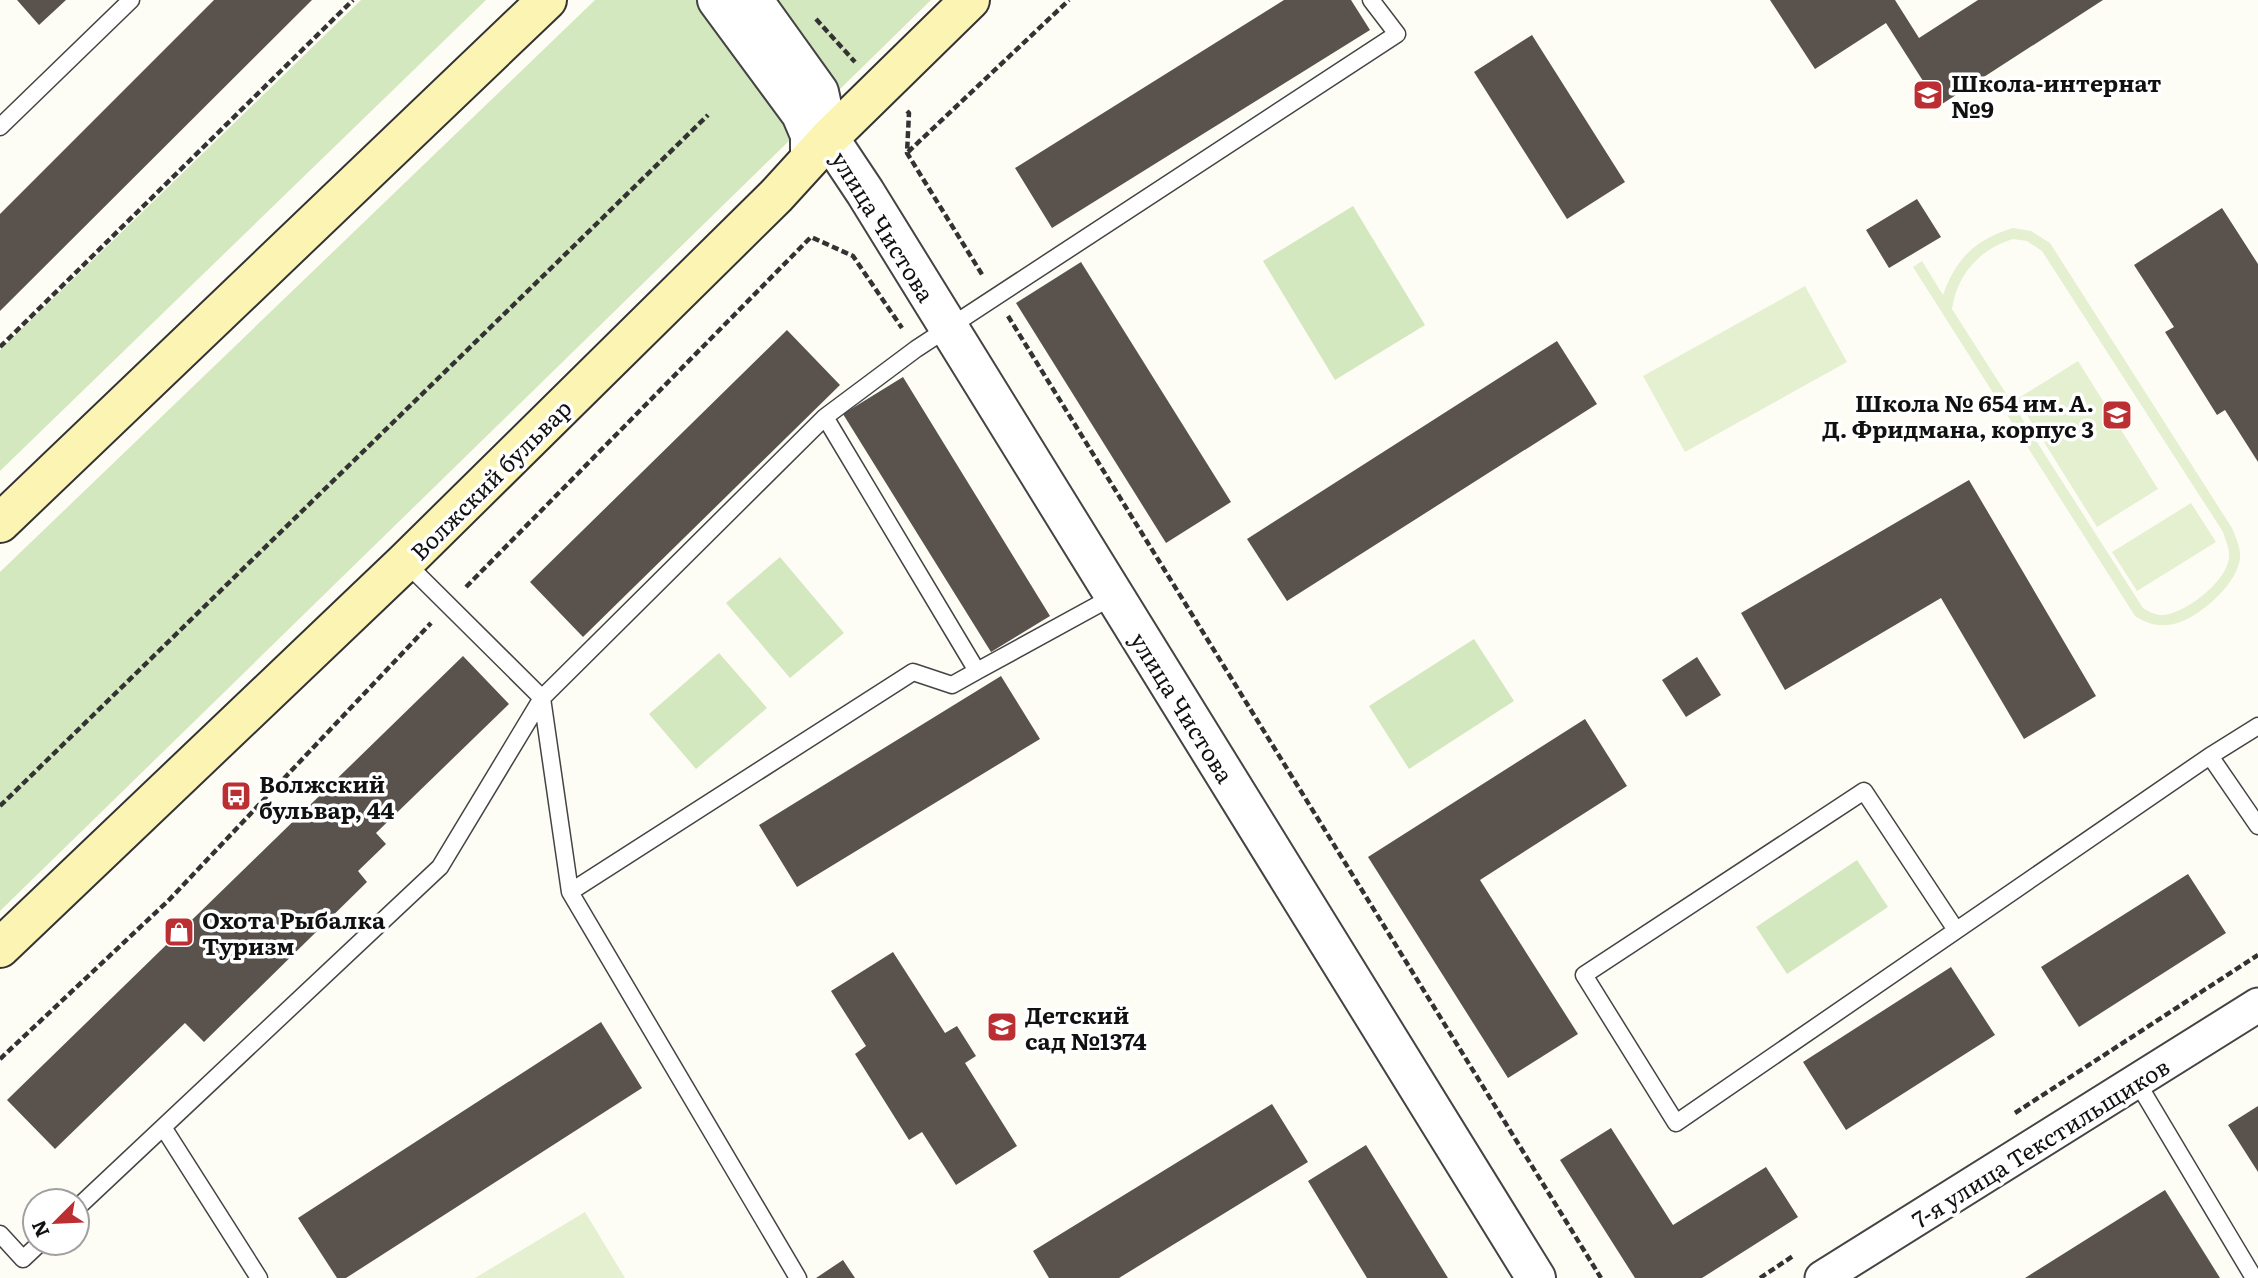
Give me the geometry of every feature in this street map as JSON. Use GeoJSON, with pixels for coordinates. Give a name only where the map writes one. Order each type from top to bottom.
{"type":"FeatureCollection","features":[{"type":"Feature","properties":{"kind":"main road"},"geometry":{"type":"LineString","coordinates":[[0,523],[547,0]]}},
{"type":"Feature","properties":{"kind":"main road","name":"Волжский бульвар"},"geometry":{"type":"LineString","coordinates":[[0,948],[405,562],[776,196],[882,85],[970,0]]}},
{"type":"Feature","properties":{"kind":"street"},"geometry":{"type":"LineString","coordinates":[[717,0],[801,114],[810,135],[820,149]]}},
{"type":"Feature","properties":{"kind":"street"},"geometry":{"type":"LineString","coordinates":[[753,0],[819,92],[820,149]]}},
{"type":"Feature","properties":{"kind":"street","name":"улица Чистова"},"geometry":{"type":"LineString","coordinates":[[820,149],[865,192],[1536,1278]]}},
{"type":"Feature","properties":{"kind":"street","name":"7-я улица Текстильщиков"},"geometry":{"type":"LineString","coordinates":[[1822,1278],[2258,1005]]}},
{"type":"Feature","properties":{"kind":"lane"},"geometry":{"type":"LineString","coordinates":[[0,127],[131,0]]}},
{"type":"Feature","properties":{"kind":"lane"},"geometry":{"type":"LineString","coordinates":[[91,1195],[440,867],[542,698],[825,417],[948,328],[1397,34],[1371,0]]}},
{"type":"Feature","properties":{"kind":"lane"},"geometry":{"type":"LineString","coordinates":[[825,417],[977,671]]}},
{"type":"Feature","properties":{"kind":"lane"},"geometry":{"type":"LineString","coordinates":[[405,562],[542,698],[570,892],[798,1278]]}},
{"type":"Feature","properties":{"kind":"lane"},"geometry":{"type":"LineString","coordinates":[[570,892],[913,672],[952,685],[1114,596]]}},
{"type":"Feature","properties":{"kind":"lane"},"geometry":{"type":"LineString","coordinates":[[1956,930],[1864,792],[1584,975],[1676,1122],[2210,756],[2258,726]]}},
{"type":"Feature","properties":{"kind":"lane"},"geometry":{"type":"LineString","coordinates":[[2210,756],[2258,826]]}},
{"type":"Feature","properties":{"kind":"lane"},"geometry":{"type":"LineString","coordinates":[[2137,1082],[2254,1278]]}},
{"type":"Feature","properties":{"kind":"lane"},"geometry":{"type":"LineString","coordinates":[[163,1127],[259,1278]]}},
{"type":"Feature","properties":{"kind":"lane"},"geometry":{"type":"LineString","coordinates":[[0,1234],[21,1257]]}},
{"type":"Feature","properties":{"kind":"path"},"geometry":{"type":"LineString","coordinates":[[0,347],[353,0]]}},
{"type":"Feature","properties":{"kind":"path"},"geometry":{"type":"LineString","coordinates":[[907,153],[1069,0]]}},
{"type":"Feature","properties":{"kind":"path"},"geometry":{"type":"LineString","coordinates":[[807,9],[909,113],[907,153],[1601,1278]]}},
{"type":"Feature","properties":{"kind":"path"},"geometry":{"type":"LineString","coordinates":[[0,806],[708,115]]}},
{"type":"Feature","properties":{"kind":"path"},"geometry":{"type":"LineString","coordinates":[[0,1059],[169,900],[448,605],[811,237]]}},
{"type":"Feature","properties":{"kind":"green space"},"geometry":{"type":"Polygon","coordinates":[[[361,0],[486,0],[0,471],[0,350],[361,0]]]}},
{"type":"Feature","properties":{"kind":"green space"},"geometry":{"type":"Polygon","coordinates":[[[595,0],[698,0],[792,138],[0,911],[0,572],[595,0]]]}},
{"type":"Feature","properties":{"kind":"green space"},"geometry":{"type":"Polygon","coordinates":[[[772,0],[931,0],[836,93],[772,0]]]}},
{"type":"Feature","properties":{"kind":"green space"},"geometry":{"type":"Polygon","coordinates":[[[1353,206],[1425,325],[1335,380],[1263,261],[1353,206]]]}},
{"type":"Feature","properties":{"kind":"green space"},"geometry":{"type":"Polygon","coordinates":[[[2013,228],[2031,231],[2050,243],[2232,528],[2240,554],[2239,565],[2225,589],[2189,618],[2161,625],[2135,616],[1913,267],[1922,261],[1943,295],[1961,260],[1978,244],[2013,228]],[[2013,239],[1981,256],[1965,274],[1952,309],[2143,608],[2162,615],[2178,611],[2208,591],[2223,573],[2229,554],[2223,532],[2042,251],[2027,241],[2013,239]]]}},
{"type":"Feature","properties":{"kind":"green space"},"geometry":{"type":"Polygon","coordinates":[[[1805,286],[1847,362],[1685,452],[1643,376],[1805,286]]]}},
{"type":"Feature","properties":{"kind":"green space"},"geometry":{"type":"Polygon","coordinates":[[[2078,361],[2158,489],[2097,527],[2017,399],[2078,361]]]}},
{"type":"Feature","properties":{"kind":"green space"},"geometry":{"type":"Polygon","coordinates":[[[2191,503],[2216,542],[2137,591],[2112,552],[2191,503]]]}},
{"type":"Feature","properties":{"kind":"green space"},"geometry":{"type":"Polygon","coordinates":[[[780,557],[844,633],[790,678],[726,603],[780,557]]]}},
{"type":"Feature","properties":{"kind":"green space"},"geometry":{"type":"Polygon","coordinates":[[[1474,639],[1514,701],[1409,769],[1369,706],[1474,639]]]}},
{"type":"Feature","properties":{"kind":"green space"},"geometry":{"type":"Polygon","coordinates":[[[719,653],[767,708],[696,769],[649,714],[719,653]]]}},
{"type":"Feature","properties":{"kind":"green space"},"geometry":{"type":"Polygon","coordinates":[[[1857,860],[1888,907],[1787,974],[1756,927],[1857,860]]]}},
{"type":"Feature","properties":{"kind":"green space"},"geometry":{"type":"Polygon","coordinates":[[[585,1212],[625,1278],[475,1278],[585,1212]]]}},
{"type":"Feature","properties":{"kind":"building"},"geometry":{"type":"Polygon","coordinates":[[[17,0],[66,0],[39,25],[17,0]]]}},
{"type":"Feature","properties":{"kind":"building"},"geometry":{"type":"Polygon","coordinates":[[[214,0],[312,0],[0,311],[0,214],[214,0]]]}},
{"type":"Feature","properties":{"kind":"building"},"geometry":{"type":"Polygon","coordinates":[[[1284,0],[1351,0],[1370,30],[1052,228],[1015,168],[1284,0]]]}},
{"type":"Feature","properties":{"kind":"building"},"geometry":{"type":"Polygon","coordinates":[[[1770,0],[1895,0],[1919,38],[1978,0],[2103,0],[1939,106],[1886,23],[1815,69],[1770,0]]]}},
{"type":"Feature","properties":{"kind":"building"},"geometry":{"type":"Polygon","coordinates":[[[1532,35],[1625,182],[1567,219],[1474,72],[1532,35]]]}},
{"type":"Feature","properties":{"kind":"building"},"geometry":{"type":"Polygon","coordinates":[[[1917,199],[1941,237],[1889,268],[1866,230],[1917,199]]]}},
{"type":"Feature","properties":{"kind":"building"},"geometry":{"type":"Polygon","coordinates":[[[2222,208],[2258,264],[2258,462],[2225,410],[2217,415],[2165,332],[2174,327],[2134,265],[2222,208]]]}},
{"type":"Feature","properties":{"kind":"building"},"geometry":{"type":"Polygon","coordinates":[[[1081,262],[1231,502],[1166,543],[1016,303],[1081,262]]]}},
{"type":"Feature","properties":{"kind":"building"},"geometry":{"type":"Polygon","coordinates":[[[787,330],[840,385],[583,637],[530,582],[787,330]]]}},
{"type":"Feature","properties":{"kind":"building"},"geometry":{"type":"Polygon","coordinates":[[[1557,341],[1597,404],[1287,601],[1247,539],[1557,341]]]}},
{"type":"Feature","properties":{"kind":"building"},"geometry":{"type":"Polygon","coordinates":[[[903,377],[1050,616],[991,652],[843,414],[903,377]]]}},
{"type":"Feature","properties":{"kind":"building"},"geometry":{"type":"Polygon","coordinates":[[[1969,480],[2096,696],[2024,739],[1941,598],[1785,690],[1741,613],[1969,480]]]}},
{"type":"Feature","properties":{"kind":"building"},"geometry":{"type":"Polygon","coordinates":[[[463,656],[509,704],[376,833],[386,844],[358,871],[367,882],[204,1042],[185,1023],[55,1149],[7,1100],[463,656]]]}},
{"type":"Feature","properties":{"kind":"building"},"geometry":{"type":"Polygon","coordinates":[[[1697,657],[1721,695],[1686,717],[1662,680],[1697,657]]]}},
{"type":"Feature","properties":{"kind":"building"},"geometry":{"type":"Polygon","coordinates":[[[1001,676],[1040,739],[797,887],[759,825],[1001,676]]]}},
{"type":"Feature","properties":{"kind":"building"},"geometry":{"type":"Polygon","coordinates":[[[1585,719],[1627,786],[1480,880],[1578,1034],[1508,1078],[1368,857],[1585,719]]]}},
{"type":"Feature","properties":{"kind":"building"},"geometry":{"type":"Polygon","coordinates":[[[2188,874],[2226,933],[2079,1027],[2041,967],[2188,874]]]}},
{"type":"Feature","properties":{"kind":"building"},"geometry":{"type":"Polygon","coordinates":[[[893,952],[945,1033],[957,1026],[976,1056],[965,1063],[1017,1146],[956,1185],[922,1132],[909,1140],[855,1054],[866,1046],[831,991],[893,952]]]}},
{"type":"Feature","properties":{"kind":"building"},"geometry":{"type":"Polygon","coordinates":[[[1951,967],[1995,1035],[1846,1130],[1803,1062],[1951,967]]]}},
{"type":"Feature","properties":{"kind":"building"},"geometry":{"type":"Polygon","coordinates":[[[601,1022],[642,1088],[346,1278],[337,1278],[298,1218],[601,1022]]]}},
{"type":"Feature","properties":{"kind":"building"},"geometry":{"type":"Polygon","coordinates":[[[1272,1104],[1308,1162],[1119,1278],[1049,1278],[1033,1251],[1272,1104]]]}},
{"type":"Feature","properties":{"kind":"building"},"geometry":{"type":"Polygon","coordinates":[[[2258,1106],[2258,1172],[2228,1125],[2258,1106]]]}},
{"type":"Feature","properties":{"kind":"building"},"geometry":{"type":"Polygon","coordinates":[[[1611,1128],[1673,1225],[1766,1167],[1798,1217],[1702,1278],[1635,1278],[1560,1160],[1611,1128]]]}},
{"type":"Feature","properties":{"kind":"building"},"geometry":{"type":"Polygon","coordinates":[[[1366,1145],[1448,1278],[1367,1278],[1308,1181],[1366,1145]]]}},
{"type":"Feature","properties":{"kind":"building"},"geometry":{"type":"Polygon","coordinates":[[[2165,1190],[2220,1278],[2025,1278],[2165,1190]]]}},
{"type":"Feature","properties":{"kind":"building"},"geometry":{"type":"Polygon","coordinates":[[[843,1260],[855,1278],[816,1278],[843,1260]]]}},
{"type":"Feature","properties":{"kind":"place","name":"Школа-интернат №9"},"geometry":{"type":"Point","coordinates":[1928,95]}},
{"type":"Feature","properties":{"kind":"place","name":"Школа № 654 им. А. Д. Фридмана, корпус 3"},"geometry":{"type":"Point","coordinates":[2117,415]}},
{"type":"Feature","properties":{"kind":"place","name":"Волжский бульвар, 44"},"geometry":{"type":"Point","coordinates":[236,796]}},
{"type":"Feature","properties":{"kind":"place","name":"Охота Рыбалка Туризм"},"geometry":{"type":"Point","coordinates":[179,932]}},
{"type":"Feature","properties":{"kind":"place","name":"Детский сад №1374"},"geometry":{"type":"Point","coordinates":[1002,1027]}}]}
